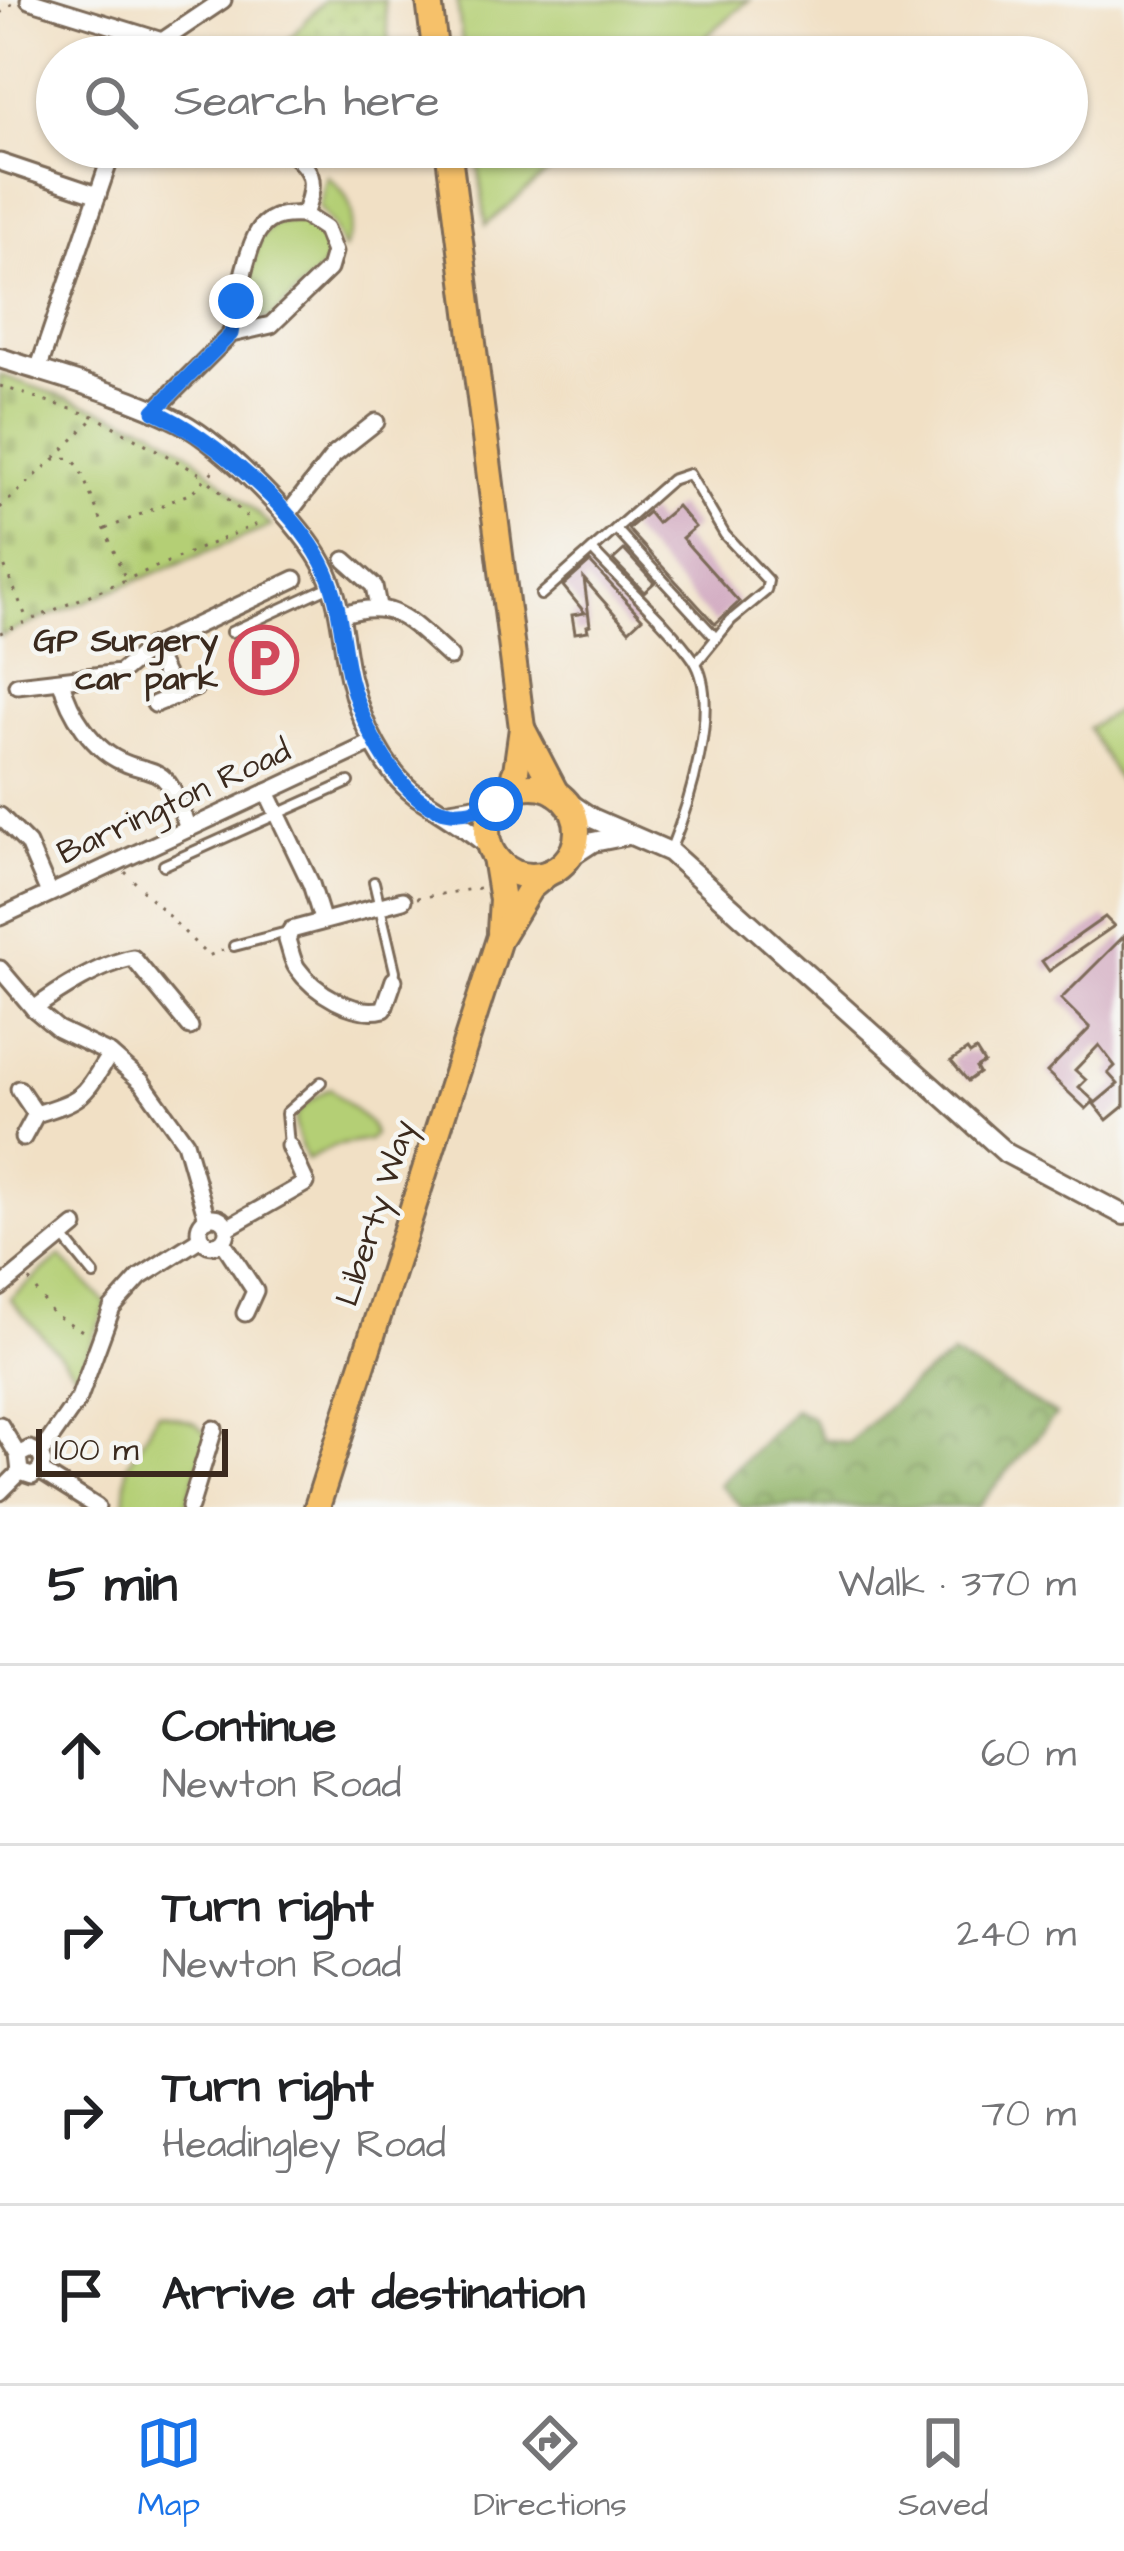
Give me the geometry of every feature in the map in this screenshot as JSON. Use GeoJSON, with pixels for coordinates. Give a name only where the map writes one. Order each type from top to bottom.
{"type":"FeatureCollection","features":[{"type":"Feature","properties":{"kind":"highway"},"geometry":{"type":"LineString","coordinates":[[429,0],[433,36]]}},
{"type":"Feature","properties":{"kind":"highway"},"geometry":{"type":"LineString","coordinates":[[451,168],[522,728],[516,771],[488,825],[493,852],[519,874],[548,873],[570,856],[578,833],[572,810],[522,728]]}},
{"type":"Feature","properties":{"kind":"highway"},"geometry":{"type":"LineString","coordinates":[[501,800],[535,786],[560,796]]}},
{"type":"Feature","properties":{"kind":"highway","name":"Liberty Way"},"geometry":{"type":"LineString","coordinates":[[493,852],[502,900],[500,939]]}},
{"type":"Feature","properties":{"kind":"highway","name":"Liberty Way"},"geometry":{"type":"LineString","coordinates":[[317,1507],[500,939],[530,887],[548,873]]}},
{"type":"Feature","properties":{"kind":"street"},"geometry":{"type":"LineString","coordinates":[[29,0],[146,36]]}},
{"type":"Feature","properties":{"kind":"street"},"geometry":{"type":"LineString","coordinates":[[169,36],[223,0]]}},
{"type":"Feature","properties":{"kind":"street"},"geometry":{"type":"LineString","coordinates":[[0,162],[98,195]]}},
{"type":"Feature","properties":{"kind":"street"},"geometry":{"type":"LineString","coordinates":[[38,370],[107,168]]}},
{"type":"Feature","properties":{"kind":"street"},"geometry":{"type":"LineString","coordinates":[[304,215],[313,189],[310,168]]}},
{"type":"Feature","properties":{"kind":"street"},"geometry":{"type":"LineString","coordinates":[[154,411],[231,334],[271,325],[329,269],[334,252],[325,229],[304,215],[282,213],[259,229],[236,301],[231,334]]}},
{"type":"Feature","properties":{"kind":"street"},"geometry":{"type":"LineString","coordinates":[[0,358],[185,424],[288,514],[315,550],[344,574],[376,590],[378,606]]}},
{"type":"Feature","properties":{"kind":"street"},"geometry":{"type":"LineString","coordinates":[[288,514],[334,455],[376,422]]}},
{"type":"Feature","properties":{"kind":"street"},"geometry":{"type":"LineString","coordinates":[[344,574],[341,614],[349,674],[374,742],[401,781],[493,852]]}},
{"type":"Feature","properties":{"kind":"street"},"geometry":{"type":"LineString","coordinates":[[17,685],[120,673],[151,647],[295,579]]}},
{"type":"Feature","properties":{"kind":"street"},"geometry":{"type":"LineString","coordinates":[[341,614],[378,606],[403,616],[450,657]]}},
{"type":"Feature","properties":{"kind":"street"},"geometry":{"type":"LineString","coordinates":[[151,647],[176,696]]}},
{"type":"Feature","properties":{"kind":"street"},"geometry":{"type":"LineString","coordinates":[[61,681],[68,708],[106,752],[122,763],[155,771],[169,784],[188,828]]}},
{"type":"Feature","properties":{"kind":"street"},"geometry":{"type":"LineString","coordinates":[[155,704],[195,688]]}},
{"type":"Feature","properties":{"kind":"street","name":"Barrington Road"},"geometry":{"type":"LineString","coordinates":[[0,916],[374,742]]}},
{"type":"Feature","properties":{"kind":"street"},"geometry":{"type":"LineString","coordinates":[[267,792],[311,884],[322,919]]}},
{"type":"Feature","properties":{"kind":"street"},"geometry":{"type":"LineString","coordinates":[[560,796],[592,818],[670,852],[1006,1153],[1124,1215]]}},
{"type":"Feature","properties":{"kind":"street"},"geometry":{"type":"LineString","coordinates":[[447,812],[501,800]]}},
{"type":"Feature","properties":{"kind":"street"},"geometry":{"type":"LineString","coordinates":[[0,816],[28,844],[49,893]]}},
{"type":"Feature","properties":{"kind":"street"},"geometry":{"type":"LineString","coordinates":[[570,856],[593,842],[633,835]]}},
{"type":"Feature","properties":{"kind":"street"},"geometry":{"type":"LineString","coordinates":[[394,980],[384,1009],[374,1012],[337,1003],[297,968],[287,940],[291,930],[322,919],[404,900]]}},
{"type":"Feature","properties":{"kind":"street"},"geometry":{"type":"LineString","coordinates":[[34,1010],[63,987],[96,975],[116,961],[133,958],[190,1027]]}},
{"type":"Feature","properties":{"kind":"street"},"geometry":{"type":"LineString","coordinates":[[0,969],[34,1010],[58,1029],[110,1054],[142,1082],[185,1142],[207,1219]]}},
{"type":"Feature","properties":{"kind":"street"},"geometry":{"type":"LineString","coordinates":[[23,1138],[36,1114],[83,1097],[110,1054]]}},
{"type":"Feature","properties":{"kind":"street"},"geometry":{"type":"LineString","coordinates":[[19,1090],[36,1114]]}},
{"type":"Feature","properties":{"kind":"street"},"geometry":{"type":"LineString","coordinates":[[207,1219],[200,1229],[201,1238],[209,1244],[306,1184],[289,1146]]}},
{"type":"Feature","properties":{"kind":"street"},"geometry":{"type":"LineString","coordinates":[[207,1219],[221,1220],[255,1291],[245,1313]]}},
{"type":"Feature","properties":{"kind":"street"},"geometry":{"type":"LineString","coordinates":[[0,1288],[69,1231]]}},
{"type":"Feature","properties":{"kind":"street"},"geometry":{"type":"LineString","coordinates":[[0,1425],[19,1463],[32,1476],[79,1398],[112,1309],[140,1277],[201,1238]]}},
{"type":"Feature","properties":{"kind":"street"},"geometry":{"type":"LineString","coordinates":[[190,1507],[214,1429]]}},
{"type":"Feature","properties":{"kind":"street"},"geometry":{"type":"LineString","coordinates":[[0,1492],[30,1449],[97,1507]]}},
{"type":"Feature","properties":{"kind":"lane"},"geometry":{"type":"LineString","coordinates":[[541,595],[676,476],[689,474],[724,535],[768,581],[766,591],[696,663]]}},
{"type":"Feature","properties":{"kind":"lane"},"geometry":{"type":"LineString","coordinates":[[616,530],[716,638]]}},
{"type":"Feature","properties":{"kind":"lane"},"geometry":{"type":"LineString","coordinates":[[592,550],[696,663],[703,717],[699,759],[670,852]]}},
{"type":"Feature","properties":{"kind":"lane"},"geometry":{"type":"LineString","coordinates":[[231,632],[344,574]]}},
{"type":"Feature","properties":{"kind":"lane"},"geometry":{"type":"LineString","coordinates":[[164,865],[349,782]]}},
{"type":"Feature","properties":{"kind":"lane"},"geometry":{"type":"LineString","coordinates":[[374,882],[394,980]]}},
{"type":"Feature","properties":{"kind":"lane"},"geometry":{"type":"LineString","coordinates":[[234,946],[291,930]]}},
{"type":"Feature","properties":{"kind":"lane"},"geometry":{"type":"LineString","coordinates":[[289,1146],[286,1113],[320,1082]]}},
{"type":"Feature","properties":{"kind":"lane"},"geometry":{"type":"LineString","coordinates":[[69,1231],[94,1275]]}},
{"type":"Feature","properties":{"kind":"path"},"geometry":{"type":"LineString","coordinates":[[0,14],[17,0]]}},
{"type":"Feature","properties":{"kind":"path"},"geometry":{"type":"LineString","coordinates":[[0,386],[96,417],[207,478],[255,525],[0,633]]}},
{"type":"Feature","properties":{"kind":"path"},"geometry":{"type":"LineString","coordinates":[[0,508],[96,417]]}},
{"type":"Feature","properties":{"kind":"path"},"geometry":{"type":"LineString","coordinates":[[68,442],[126,581]]}},
{"type":"Feature","properties":{"kind":"path"},"geometry":{"type":"LineString","coordinates":[[106,529],[191,493],[225,458]]}},
{"type":"Feature","properties":{"kind":"path"},"geometry":{"type":"LineString","coordinates":[[54,459],[75,461]]}},
{"type":"Feature","properties":{"kind":"path"},"geometry":{"type":"LineString","coordinates":[[0,556],[28,621]]}},
{"type":"Feature","properties":{"kind":"path"},"geometry":{"type":"LineString","coordinates":[[115,862],[208,956],[234,946]]}},
{"type":"Feature","properties":{"kind":"path"},"geometry":{"type":"LineString","coordinates":[[404,900],[494,886]]}},
{"type":"Feature","properties":{"kind":"path"},"geometry":{"type":"LineString","coordinates":[[21,1269],[52,1314],[101,1340]]}},
{"type":"Feature","properties":{"kind":"green space"},"geometry":{"type":"Polygon","coordinates":[[[324,0],[384,0],[388,36],[292,36],[324,0]]]}},
{"type":"Feature","properties":{"kind":"green space"},"geometry":{"type":"Polygon","coordinates":[[[457,0],[749,0],[707,36],[461,36],[457,0]]]}},
{"type":"Feature","properties":{"kind":"green space"},"geometry":{"type":"Polygon","coordinates":[[[479,168],[552,168],[486,225],[479,168]]]}},
{"type":"Feature","properties":{"kind":"green space"},"geometry":{"type":"Polygon","coordinates":[[[327,176],[343,192],[351,210],[351,229],[343,250],[319,207],[327,176]]]}},
{"type":"Feature","properties":{"kind":"green space"},"geometry":{"type":"Polygon","coordinates":[[[302,219],[325,236],[327,263],[270,319],[248,317],[242,309],[259,240],[275,222],[302,219]]]}},
{"type":"Feature","properties":{"kind":"green space"},"geometry":{"type":"Polygon","coordinates":[[[0,375],[153,428],[192,455],[271,526],[0,636],[0,375]]]}},
{"type":"Feature","properties":{"kind":"green space"},"geometry":{"type":"Polygon","coordinates":[[[1124,707],[1124,790],[1088,728],[1124,707]]]}},
{"type":"Feature","properties":{"kind":"green space"},"geometry":{"type":"Polygon","coordinates":[[[330,1088],[370,1124],[374,1134],[369,1140],[334,1146],[307,1160],[296,1117],[330,1088]]]}},
{"type":"Feature","properties":{"kind":"green space"},"geometry":{"type":"Polygon","coordinates":[[[60,1256],[107,1304],[78,1376],[10,1299],[60,1256]]]}},
{"type":"Feature","properties":{"kind":"green space"},"geometry":{"type":"Polygon","coordinates":[[[953,1355],[1056,1415],[977,1507],[742,1507],[719,1485],[795,1409],[812,1418],[823,1439],[849,1443],[912,1384],[953,1355]]]}},
{"type":"Feature","properties":{"kind":"green space"},"geometry":{"type":"Polygon","coordinates":[[[158,1412],[195,1423],[208,1435],[186,1507],[124,1507],[127,1466],[158,1412]]]}},
{"type":"Feature","properties":{"kind":"building"},"geometry":{"type":"Polygon","coordinates":[[[677,506],[695,527],[682,538],[739,602],[715,624],[628,529],[648,512],[657,523],[677,506]]]}},
{"type":"Feature","properties":{"kind":"building"},"geometry":{"type":"Polygon","coordinates":[[[624,550],[654,583],[644,592],[613,560],[624,550]]]}},
{"type":"Feature","properties":{"kind":"building"},"geometry":{"type":"Polygon","coordinates":[[[590,562],[642,618],[629,630],[584,579],[590,625],[588,631],[575,633],[572,615],[585,613],[563,586],[590,562]]]}},
{"type":"Feature","properties":{"kind":"building"},"geometry":{"type":"Polygon","coordinates":[[[1105,917],[1114,926],[1049,971],[1042,961],[1105,917]]]}},
{"type":"Feature","properties":{"kind":"building"},"geometry":{"type":"Polygon","coordinates":[[[1124,936],[1124,1106],[1107,1120],[1094,1104],[1118,1084],[1108,1073],[1115,1066],[1099,1045],[1075,1070],[1086,1080],[1079,1087],[1094,1101],[1086,1109],[1047,1072],[1090,1028],[1061,999],[1124,936]]]}},
{"type":"Feature","properties":{"kind":"building"},"geometry":{"type":"Polygon","coordinates":[[[967,1050],[970,1054],[976,1050],[984,1063],[968,1081],[951,1061],[967,1050]]]}},
{"type":"Feature","properties":{"kind":"place","name":"GP Surgery car park"},"geometry":{"type":"Point","coordinates":[264,660]}},
{"type":"Feature","properties":{"kind":"route"},"geometry":{"type":"LineString","coordinates":[[236,301],[231,334],[154,411],[185,424],[210,444],[303,532],[326,570],[341,614],[359,710],[401,781],[422,800],[447,812],[496,804]]}}]}
